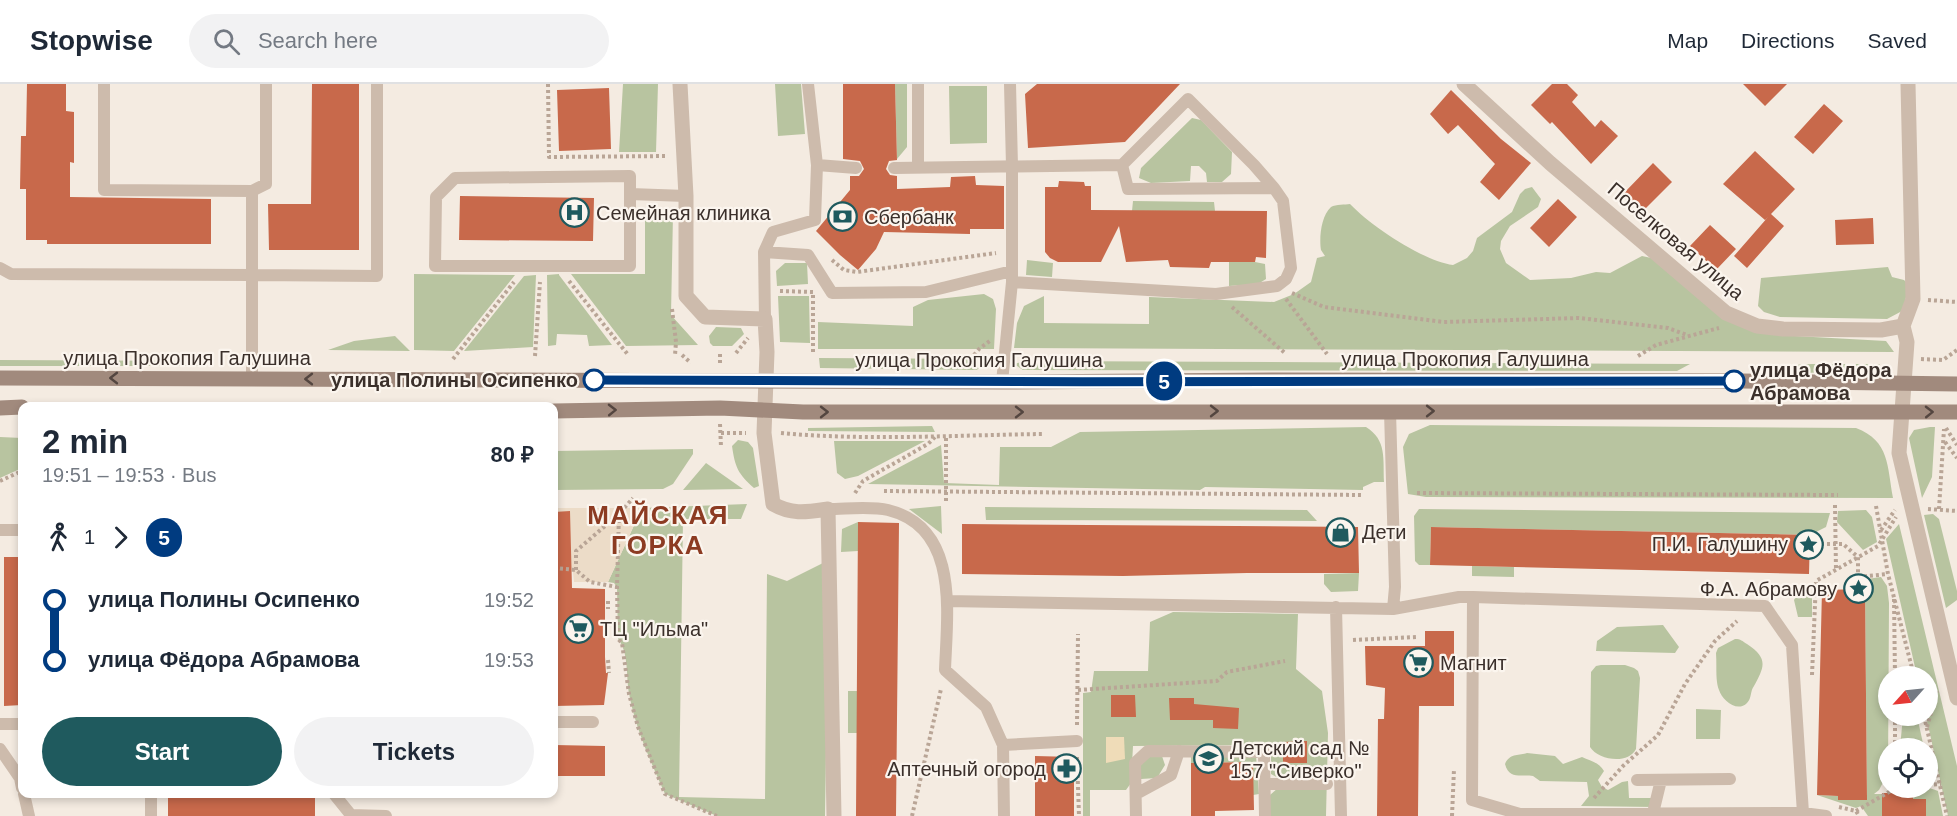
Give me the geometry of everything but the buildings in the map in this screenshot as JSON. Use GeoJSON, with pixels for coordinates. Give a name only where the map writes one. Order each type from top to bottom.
{"type":"FeatureCollection","features":[{"type":"Feature","properties":{"kind":"main road","name":"улица Прокопия Галушина"},"geometry":{"type":"LineString","coordinates":[[0,378],[1002,382],[1706,380],[1957,384]]}},
{"type":"Feature","properties":{"kind":"main road"},"geometry":{"type":"LineString","coordinates":[[0,408],[18,407]]}},
{"type":"Feature","properties":{"kind":"main road"},"geometry":{"type":"LineString","coordinates":[[558,411],[720,408],[766,411],[1957,412]]}},
{"type":"Feature","properties":{"kind":"street"},"geometry":{"type":"LineString","coordinates":[[680,84],[686,196],[686,296],[705,317],[765,319],[767,380],[764,433],[773,504],[785,511],[806,512],[828,509],[834,816]]}},
{"type":"Feature","properties":{"kind":"street","name":"Поселковая улица"},"geometry":{"type":"LineString","coordinates":[[1464,84],[1550,163],[1726,314],[1757,326],[1783,329],[1881,330],[1902,326]]}},
{"type":"Feature","properties":{"kind":"street"},"geometry":{"type":"LineString","coordinates":[[1908,84],[1913,299],[1902,326],[1907,342],[1900,413],[1899,453],[1957,698]]}},
{"type":"Feature","properties":{"kind":"lane"},"geometry":{"type":"LineString","coordinates":[[104,84],[104,190],[252,191],[266,184],[267,84]]}},
{"type":"Feature","properties":{"kind":"lane"},"geometry":{"type":"LineString","coordinates":[[0,268],[11,274],[377,276],[377,84]]}},
{"type":"Feature","properties":{"kind":"lane"},"geometry":{"type":"LineString","coordinates":[[765,319],[764,252],[773,232],[815,220],[817,165],[808,84]]}},
{"type":"Feature","properties":{"kind":"lane"},"geometry":{"type":"LineString","coordinates":[[918,84],[918,167]]}},
{"type":"Feature","properties":{"kind":"lane"},"geometry":{"type":"LineString","coordinates":[[1002,382],[1012,277],[1010,84]]}},
{"type":"Feature","properties":{"kind":"lane"},"geometry":{"type":"LineString","coordinates":[[764,252],[808,255],[832,293],[926,292],[1012,277],[1216,294],[1277,286],[1287,279],[1291,268],[1283,201],[1254,165],[1188,99],[1122,165],[894,168]]}},
{"type":"Feature","properties":{"kind":"lane"},"geometry":{"type":"LineString","coordinates":[[817,165],[856,168]]}},
{"type":"Feature","properties":{"kind":"lane"},"geometry":{"type":"LineString","coordinates":[[1122,165],[1128,189],[1274,188]]}},
{"type":"Feature","properties":{"kind":"lane"},"geometry":{"type":"LineString","coordinates":[[630,176],[630,194],[630,266],[435,266],[436,197],[455,178],[630,176]]}},
{"type":"Feature","properties":{"kind":"lane"},"geometry":{"type":"LineString","coordinates":[[252,191],[252,379]]}},
{"type":"Feature","properties":{"kind":"lane"},"geometry":{"type":"LineString","coordinates":[[630,194],[686,196]]}},
{"type":"Feature","properties":{"kind":"lane"},"geometry":{"type":"LineString","coordinates":[[1390,411],[1395,587],[1393,609]]}},
{"type":"Feature","properties":{"kind":"lane"},"geometry":{"type":"LineString","coordinates":[[828,509],[886,509],[912,518],[927,534],[940,554],[947,590],[945,670],[986,707],[1003,745],[1004,816]]}},
{"type":"Feature","properties":{"kind":"lane"},"geometry":{"type":"LineString","coordinates":[[0,530],[18,530]]}},
{"type":"Feature","properties":{"kind":"lane"},"geometry":{"type":"LineString","coordinates":[[947,602],[1393,609],[1460,597],[1473,597],[1765,606],[1792,645],[1803,813]]}},
{"type":"Feature","properties":{"kind":"lane"},"geometry":{"type":"LineString","coordinates":[[1473,597],[1472,800],[1520,814],[1803,813],[1826,816]]}},
{"type":"Feature","properties":{"kind":"lane"},"geometry":{"type":"LineString","coordinates":[[1336,607],[1341,816]]}},
{"type":"Feature","properties":{"kind":"lane"},"geometry":{"type":"LineString","coordinates":[[558,722],[593,722]]}},
{"type":"Feature","properties":{"kind":"lane"},"geometry":{"type":"LineString","coordinates":[[0,724],[18,724]]}},
{"type":"Feature","properties":{"kind":"lane"},"geometry":{"type":"LineString","coordinates":[[1003,745],[1077,741]]}},
{"type":"Feature","properties":{"kind":"lane"},"geometry":{"type":"LineString","coordinates":[[0,749],[18,775]]}},
{"type":"Feature","properties":{"kind":"lane"},"geometry":{"type":"LineString","coordinates":[[1136,816],[1135,763],[1148,751],[1179,751],[1264,752],[1265,816]]}},
{"type":"Feature","properties":{"kind":"lane"},"geometry":{"type":"LineString","coordinates":[[1136,794],[1171,775],[1179,751]]}},
{"type":"Feature","properties":{"kind":"lane"},"geometry":{"type":"LineString","coordinates":[[1637,780],[1730,780]]}},
{"type":"Feature","properties":{"kind":"lane"},"geometry":{"type":"LineString","coordinates":[[1653,813],[1661,780]]}},
{"type":"Feature","properties":{"kind":"lane"},"geometry":{"type":"LineString","coordinates":[[1266,784],[1327,784]]}},
{"type":"Feature","properties":{"kind":"lane"},"geometry":{"type":"LineString","coordinates":[[25,798],[29,816]]}},
{"type":"Feature","properties":{"kind":"lane"},"geometry":{"type":"LineString","coordinates":[[151,798],[151,816]]}},
{"type":"Feature","properties":{"kind":"lane"},"geometry":{"type":"LineString","coordinates":[[337,798],[351,814],[386,816]]}},
{"type":"Feature","properties":{"kind":"path"},"geometry":{"type":"LineString","coordinates":[[548,84],[549,157],[669,156]]}},
{"type":"Feature","properties":{"kind":"path"},"geometry":{"type":"LineString","coordinates":[[828,256],[844,270],[857,272],[1012,251]]}},
{"type":"Feature","properties":{"kind":"path"},"geometry":{"type":"LineString","coordinates":[[557,266],[628,356]]}},
{"type":"Feature","properties":{"kind":"path"},"geometry":{"type":"LineString","coordinates":[[453,359],[526,267]]}},
{"type":"Feature","properties":{"kind":"path"},"geometry":{"type":"LineString","coordinates":[[535,356],[541,267]]}},
{"type":"Feature","properties":{"kind":"path"},"geometry":{"type":"LineString","coordinates":[[1277,286],[1324,307],[1444,322],[1579,318],[1668,328],[1687,336]]}},
{"type":"Feature","properties":{"kind":"path"},"geometry":{"type":"LineString","coordinates":[[1277,286],[1327,354]]}},
{"type":"Feature","properties":{"kind":"path"},"geometry":{"type":"LineString","coordinates":[[778,291],[813,291],[813,354]]}},
{"type":"Feature","properties":{"kind":"path"},"geometry":{"type":"LineString","coordinates":[[1216,294],[1286,354]]}},
{"type":"Feature","properties":{"kind":"path"},"geometry":{"type":"LineString","coordinates":[[1913,299],[1957,302]]}},
{"type":"Feature","properties":{"kind":"path"},"geometry":{"type":"LineString","coordinates":[[1638,356],[1656,345],[1742,321]]}},
{"type":"Feature","properties":{"kind":"path"},"geometry":{"type":"LineString","coordinates":[[736,353],[752,333]]}},
{"type":"Feature","properties":{"kind":"path"},"geometry":{"type":"LineString","coordinates":[[1917,359],[1943,360],[1957,350]]}},
{"type":"Feature","properties":{"kind":"path"},"geometry":{"type":"LineString","coordinates":[[1957,445],[1944,425],[1939,509],[1957,511]]}},
{"type":"Feature","properties":{"kind":"path"},"geometry":{"type":"LineString","coordinates":[[720,426],[721,447]]}},
{"type":"Feature","properties":{"kind":"path"},"geometry":{"type":"LineString","coordinates":[[721,433],[750,433]]}},
{"type":"Feature","properties":{"kind":"path"},"geometry":{"type":"LineString","coordinates":[[774,433],[811,436],[1044,434]]}},
{"type":"Feature","properties":{"kind":"path"},"geometry":{"type":"LineString","coordinates":[[946,435],[946,501]]}},
{"type":"Feature","properties":{"kind":"path"},"geometry":{"type":"LineString","coordinates":[[853,494],[863,481],[928,444],[937,436]]}},
{"type":"Feature","properties":{"kind":"path"},"geometry":{"type":"LineString","coordinates":[[1944,442],[1957,458]]}},
{"type":"Feature","properties":{"kind":"path"},"geometry":{"type":"LineString","coordinates":[[0,481],[18,473]]}},
{"type":"Feature","properties":{"kind":"path"},"geometry":{"type":"LineString","coordinates":[[878,491],[1363,495]]}},
{"type":"Feature","properties":{"kind":"path"},"geometry":{"type":"LineString","coordinates":[[1417,493],[1838,495]]}},
{"type":"Feature","properties":{"kind":"path"},"geometry":{"type":"LineString","coordinates":[[576,570],[576,551],[619,514],[633,498]]}},
{"type":"Feature","properties":{"kind":"path"},"geometry":{"type":"LineString","coordinates":[[1835,505],[1836,570]]}},
{"type":"Feature","properties":{"kind":"path"},"geometry":{"type":"LineString","coordinates":[[1876,507],[1888,574],[1912,666]]}},
{"type":"Feature","properties":{"kind":"path"},"geometry":{"type":"LineString","coordinates":[[1812,685],[1816,581],[1878,546],[1896,518],[1898,507]]}},
{"type":"Feature","properties":{"kind":"path"},"geometry":{"type":"LineString","coordinates":[[1881,531],[1892,513]]}},
{"type":"Feature","properties":{"kind":"path"},"geometry":{"type":"LineString","coordinates":[[619,514],[618,639],[625,659],[629,694],[646,748],[665,794],[717,816]]}},
{"type":"Feature","properties":{"kind":"path"},"geometry":{"type":"LineString","coordinates":[[1809,544],[1843,544],[1858,557],[1858,589]]}},
{"type":"Feature","properties":{"kind":"path"},"geometry":{"type":"LineString","coordinates":[[558,568],[576,570],[590,582],[617,587]]}},
{"type":"Feature","properties":{"kind":"path"},"geometry":{"type":"LineString","coordinates":[[1858,577],[1888,574]]}},
{"type":"Feature","properties":{"kind":"path"},"geometry":{"type":"LineString","coordinates":[[1894,591],[1894,666]]}},
{"type":"Feature","properties":{"kind":"path"},"geometry":{"type":"LineString","coordinates":[[608,602],[608,609]]}},
{"type":"Feature","properties":{"kind":"path"},"geometry":{"type":"LineString","coordinates":[[1580,814],[1623,766],[1658,735],[1685,684],[1715,641],[1742,617]]}},
{"type":"Feature","properties":{"kind":"path"},"geometry":{"type":"LineString","coordinates":[[1078,634],[1078,690],[1217,681],[1227,672],[1285,662]]}},
{"type":"Feature","properties":{"kind":"path"},"geometry":{"type":"LineString","coordinates":[[1353,640],[1416,637]]}},
{"type":"Feature","properties":{"kind":"path"},"geometry":{"type":"LineString","coordinates":[[608,660],[609,673]]}},
{"type":"Feature","properties":{"kind":"path"},"geometry":{"type":"LineString","coordinates":[[912,816],[945,670]]}},
{"type":"Feature","properties":{"kind":"path"},"geometry":{"type":"LineString","coordinates":[[1927,728],[1947,816]]}},
{"type":"Feature","properties":{"kind":"path"},"geometry":{"type":"LineString","coordinates":[[1837,807],[1858,814],[1881,798]]}},
{"type":"Feature","properties":{"kind":"green space"},"geometry":{"type":"Polygon","coordinates":[[[623,84],[658,84],[656,152],[619,152],[623,84]]]}},
{"type":"Feature","properties":{"kind":"green space"},"geometry":{"type":"Polygon","coordinates":[[[775,84],[801,84],[805,134],[778,136],[775,84]]]}},
{"type":"Feature","properties":{"kind":"green space"},"geometry":{"type":"Polygon","coordinates":[[[895,84],[907,84],[907,147],[897,159],[895,84]]]}},
{"type":"Feature","properties":{"kind":"green space"},"geometry":{"type":"Polygon","coordinates":[[[949,86],[987,86],[987,143],[950,144],[949,86]]]}},
{"type":"Feature","properties":{"kind":"green space"},"geometry":{"type":"Polygon","coordinates":[[[1192,118],[1201,120],[1232,152],[1231,174],[1222,182],[1207,182],[1206,173],[1199,166],[1191,166],[1190,181],[1151,183],[1139,178],[1141,168],[1192,118]]]}},
{"type":"Feature","properties":{"kind":"green space"},"geometry":{"type":"Polygon","coordinates":[[[1532,187],[1541,199],[1538,207],[1510,226],[1501,241],[1500,249],[1506,263],[1530,280],[1571,278],[1596,272],[1610,273],[1642,256],[1656,259],[1713,309],[1795,336],[1886,341],[1894,352],[1014,348],[1017,323],[1024,306],[1044,296],[1044,323],[1149,324],[1149,297],[1274,302],[1294,294],[1311,282],[1317,258],[1325,256],[1321,250],[1321,227],[1328,211],[1335,205],[1350,204],[1371,222],[1413,250],[1453,265],[1467,258],[1473,251],[1477,238],[1512,212],[1520,194],[1532,187]]]}},
{"type":"Feature","properties":{"kind":"green space"},"geometry":{"type":"Polygon","coordinates":[[[1133,201],[1214,202],[1215,211],[1132,211],[1133,201]]]}},
{"type":"Feature","properties":{"kind":"green space"},"geometry":{"type":"Polygon","coordinates":[[[673,214],[671,315],[698,345],[626,346],[571,274],[645,274],[645,215],[673,214]]]}},
{"type":"Feature","properties":{"kind":"green space"},"geometry":{"type":"Polygon","coordinates":[[[1027,260],[1053,263],[1052,277],[1026,275],[1027,260]]]}},
{"type":"Feature","properties":{"kind":"green space"},"geometry":{"type":"Polygon","coordinates":[[[1229,262],[1265,264],[1266,279],[1258,284],[1229,286],[1229,262]]]}},
{"type":"Feature","properties":{"kind":"green space"},"geometry":{"type":"Polygon","coordinates":[[[785,263],[807,263],[808,284],[777,286],[776,271],[785,263]]]}},
{"type":"Feature","properties":{"kind":"green space"},"geometry":{"type":"Polygon","coordinates":[[[1888,267],[1892,277],[1904,280],[1908,284],[1904,310],[1887,319],[1780,317],[1764,312],[1758,306],[1761,278],[1888,267]]]}},
{"type":"Feature","properties":{"kind":"green space"},"geometry":{"type":"Polygon","coordinates":[[[414,274],[515,275],[454,351],[414,350],[414,274]]]}},
{"type":"Feature","properties":{"kind":"green space"},"geometry":{"type":"Polygon","coordinates":[[[559,274],[612,345],[589,346],[587,335],[557,334],[556,345],[548,346],[547,275],[559,274]]]}},
{"type":"Feature","properties":{"kind":"green space"},"geometry":{"type":"Polygon","coordinates":[[[536,275],[533,347],[464,351],[524,276],[536,275]]]}},
{"type":"Feature","properties":{"kind":"green space"},"geometry":{"type":"Polygon","coordinates":[[[984,294],[993,299],[996,309],[994,349],[818,349],[818,322],[913,326],[913,307],[928,300],[984,294]]]}},
{"type":"Feature","properties":{"kind":"green space"},"geometry":{"type":"Polygon","coordinates":[[[778,296],[809,296],[810,343],[780,342],[778,296]]]}},
{"type":"Feature","properties":{"kind":"green space"},"geometry":{"type":"Polygon","coordinates":[[[716,327],[741,328],[744,334],[732,346],[713,346],[709,336],[716,327]]]}},
{"type":"Feature","properties":{"kind":"green space"},"geometry":{"type":"Polygon","coordinates":[[[395,336],[410,351],[328,350],[354,341],[395,336]]]}},
{"type":"Feature","properties":{"kind":"green space"},"geometry":{"type":"Polygon","coordinates":[[[819,358],[993,359],[988,365],[976,370],[820,368],[819,358]]]}},
{"type":"Feature","properties":{"kind":"green space"},"geometry":{"type":"Polygon","coordinates":[[[0,360],[209,361],[204,366],[0,366],[0,360]]]}},
{"type":"Feature","properties":{"kind":"green space"},"geometry":{"type":"Polygon","coordinates":[[[1025,361],[1690,364],[1677,371],[1023,370],[1014,364],[1025,361]]]}},
{"type":"Feature","properties":{"kind":"green space"},"geometry":{"type":"Polygon","coordinates":[[[1880,364],[1875,369],[1807,373],[1789,365],[1880,364]]]}},
{"type":"Feature","properties":{"kind":"green space"},"geometry":{"type":"Polygon","coordinates":[[[1430,425],[1856,428],[1867,433],[1881,447],[1888,465],[1893,498],[1426,497],[1408,494],[1403,447],[1409,434],[1430,425]]]}},
{"type":"Feature","properties":{"kind":"green space"},"geometry":{"type":"Polygon","coordinates":[[[932,426],[935,432],[808,431],[808,428],[932,426]]]}},
{"type":"Feature","properties":{"kind":"green space"},"geometry":{"type":"Polygon","coordinates":[[[1366,427],[1373,432],[1381,444],[1384,482],[1374,482],[1363,487],[1363,490],[1205,487],[1200,490],[868,484],[941,445],[944,483],[999,485],[1000,447],[1051,447],[1080,432],[1366,427]]]}},
{"type":"Feature","properties":{"kind":"green space"},"geometry":{"type":"Polygon","coordinates":[[[1935,427],[1932,477],[1922,498],[1909,438],[1914,430],[1935,427]]]}},
{"type":"Feature","properties":{"kind":"green space"},"geometry":{"type":"Polygon","coordinates":[[[0,437],[18,438],[18,470],[0,478],[0,437]]]}},
{"type":"Feature","properties":{"kind":"green space"},"geometry":{"type":"Polygon","coordinates":[[[738,440],[748,442],[753,448],[759,486],[754,488],[736,465],[732,446],[738,440]]]}},
{"type":"Feature","properties":{"kind":"green space"},"geometry":{"type":"Polygon","coordinates":[[[834,441],[925,441],[858,476],[845,479],[837,473],[834,441]]]}},
{"type":"Feature","properties":{"kind":"green space"},"geometry":{"type":"Polygon","coordinates":[[[693,449],[693,454],[673,484],[663,489],[558,490],[558,451],[693,449]]]}},
{"type":"Feature","properties":{"kind":"green space"},"geometry":{"type":"Polygon","coordinates":[[[706,463],[743,489],[683,490],[706,463]]]}},
{"type":"Feature","properties":{"kind":"green space"},"geometry":{"type":"Polygon","coordinates":[[[747,504],[741,519],[683,519],[679,797],[765,799],[767,574],[787,581],[829,560],[825,816],[717,816],[665,794],[635,719],[628,687],[626,658],[618,639],[617,587],[614,583],[608,582],[642,508],[747,504]]]}},
{"type":"Feature","properties":{"kind":"green space"},"geometry":{"type":"Polygon","coordinates":[[[941,506],[942,534],[909,509],[941,506]]]}},
{"type":"Feature","properties":{"kind":"green space"},"geometry":{"type":"Polygon","coordinates":[[[985,507],[1307,510],[1317,521],[986,520],[985,507]]]}},
{"type":"Feature","properties":{"kind":"green space"},"geometry":{"type":"Polygon","coordinates":[[[1419,509],[1830,513],[1826,527],[1810,535],[1431,527],[1430,565],[1419,565],[1415,561],[1414,516],[1419,509]]]}},
{"type":"Feature","properties":{"kind":"green space"},"geometry":{"type":"Polygon","coordinates":[[[1866,510],[1872,517],[1877,542],[1863,550],[1837,522],[1838,511],[1866,510]]]}},
{"type":"Feature","properties":{"kind":"green space"},"geometry":{"type":"Polygon","coordinates":[[[1933,514],[1939,519],[1957,591],[1957,600],[1946,608],[1924,515],[1933,514]]]}},
{"type":"Feature","properties":{"kind":"green space"},"geometry":{"type":"Polygon","coordinates":[[[858,522],[858,551],[841,552],[842,529],[858,522]]]}},
{"type":"Feature","properties":{"kind":"green space"},"geometry":{"type":"Polygon","coordinates":[[[1899,524],[1933,666],[1915,666],[1886,539],[1899,524]]]}},
{"type":"Feature","properties":{"kind":"green space"},"geometry":{"type":"Polygon","coordinates":[[[1472,566],[1514,567],[1514,577],[1472,576],[1472,566]]]}},
{"type":"Feature","properties":{"kind":"green space"},"geometry":{"type":"Polygon","coordinates":[[[1359,573],[1358,591],[1331,592],[1324,584],[1324,574],[1359,573]]]}},
{"type":"Feature","properties":{"kind":"green space"},"geometry":{"type":"Polygon","coordinates":[[[1881,577],[1887,586],[1889,603],[1889,666],[1878,666],[1878,726],[1888,726],[1888,738],[1878,738],[1878,791],[1874,794],[1878,794],[1878,798],[1892,798],[1882,816],[1868,816],[1861,806],[1856,808],[1817,795],[1838,796],[1838,800],[1867,795],[1865,589],[1867,579],[1881,577]]]}},
{"type":"Feature","properties":{"kind":"green space"},"geometry":{"type":"Polygon","coordinates":[[[1802,586],[1812,593],[1812,617],[1798,617],[1794,600],[1802,586]]]}},
{"type":"Feature","properties":{"kind":"green space"},"geometry":{"type":"Polygon","coordinates":[[[1173,612],[1298,614],[1296,669],[1322,691],[1328,733],[1326,816],[1270,816],[1270,795],[1278,788],[1280,779],[1271,774],[1271,745],[1133,746],[1131,783],[1126,790],[1090,790],[1090,816],[1083,816],[1083,693],[1091,692],[1094,671],[1148,671],[1150,622],[1173,612]]]}},
{"type":"Feature","properties":{"kind":"green space"},"geometry":{"type":"Polygon","coordinates":[[[1663,625],[1679,647],[1675,653],[1596,651],[1597,641],[1617,627],[1663,625]]]}},
{"type":"Feature","properties":{"kind":"green space"},"geometry":{"type":"Polygon","coordinates":[[[1735,639],[1741,640],[1754,649],[1763,663],[1749,701],[1739,707],[1723,698],[1717,677],[1716,653],[1718,648],[1735,639]]]}},
{"type":"Feature","properties":{"kind":"green space"},"geometry":{"type":"Polygon","coordinates":[[[1625,665],[1634,668],[1638,671],[1640,678],[1636,749],[1632,754],[1620,759],[1606,758],[1590,747],[1591,672],[1596,666],[1625,665]]]}},
{"type":"Feature","properties":{"kind":"green space"},"geometry":{"type":"Polygon","coordinates":[[[1938,687],[1957,766],[1957,816],[1948,816],[1938,771],[1938,738],[1931,738],[1928,726],[1938,726],[1938,687]]]}},
{"type":"Feature","properties":{"kind":"green space"},"geometry":{"type":"Polygon","coordinates":[[[848,691],[857,691],[857,733],[848,733],[848,691]]]}},
{"type":"Feature","properties":{"kind":"green space"},"geometry":{"type":"Polygon","coordinates":[[[1696,709],[1721,710],[1720,739],[1696,739],[1696,709]]]}},
{"type":"Feature","properties":{"kind":"green space"},"geometry":{"type":"Polygon","coordinates":[[[1902,726],[1919,726],[1922,738],[1901,738],[1902,726]]]}},
{"type":"Feature","properties":{"kind":"green space"},"geometry":{"type":"Polygon","coordinates":[[[1527,753],[1555,756],[1563,764],[1582,757],[1600,766],[1604,771],[1598,780],[1602,787],[1608,790],[1628,781],[1629,798],[1654,798],[1654,807],[1581,806],[1589,796],[1587,782],[1540,781],[1533,776],[1516,775],[1509,772],[1505,764],[1507,760],[1512,756],[1527,753]]]}},
{"type":"Feature","properties":{"kind":"green space"},"geometry":{"type":"Polygon","coordinates":[[[1162,756],[1165,765],[1157,778],[1141,779],[1140,766],[1148,757],[1162,756]]]}},
{"type":"Feature","properties":{"kind":"green space"},"geometry":{"type":"Polygon","coordinates":[[[1256,756],[1259,794],[1253,795],[1253,762],[1191,763],[1191,757],[1256,756]]]}},
{"type":"Feature","properties":{"kind":"green space"},"geometry":{"type":"Polygon","coordinates":[[[1938,791],[1943,816],[1926,816],[1913,798],[1938,798],[1938,791]]]}},
{"type":"Feature","properties":{"kind":"sand"},"geometry":{"type":"Polygon","coordinates":[[[1106,737],[1124,737],[1125,759],[1106,763],[1106,737]]]}},
{"type":"Feature","properties":{"kind":"shaded area"},"geometry":{"type":"Polygon","coordinates":[[[558,508],[642,508],[608,582],[574,582],[573,572],[558,572],[558,545],[570,545],[570,512],[558,512],[558,508]]]}},
{"type":"Feature","properties":{"kind":"bus line","name":"5"},"geometry":{"type":"LineString","coordinates":[[594,380],[1734,381]]}},
{"type":"Feature","properties":{"kind":"place","name":"Семейная клиника"},"geometry":{"type":"Point","coordinates":[575,213]}},
{"type":"Feature","properties":{"kind":"place","name":"Сбербанк"},"geometry":{"type":"Point","coordinates":[843,217]}},
{"type":"Feature","properties":{"kind":"place","name":"улица Полины Осипенко"},"geometry":{"type":"Point","coordinates":[594,380]}},
{"type":"Feature","properties":{"kind":"place","name":"улица Фёдора Абрамова"},"geometry":{"type":"Point","coordinates":[1734,381]}},
{"type":"Feature","properties":{"kind":"place","name":"Дети"},"geometry":{"type":"Point","coordinates":[1341,532]}},
{"type":"Feature","properties":{"kind":"place","name":"П.И. Галушину"},"geometry":{"type":"Point","coordinates":[1809,544]}},
{"type":"Feature","properties":{"kind":"place","name":"Ф.А. Абрамову"},"geometry":{"type":"Point","coordinates":[1858,589]}},
{"type":"Feature","properties":{"kind":"place","name":"ТЦ \"Ильма\""},"geometry":{"type":"Point","coordinates":[579,629]}},
{"type":"Feature","properties":{"kind":"place","name":"Магнит"},"geometry":{"type":"Point","coordinates":[1419,663]}},
{"type":"Feature","properties":{"kind":"place","name":"Детский сад № 157 \"Сиверко\""},"geometry":{"type":"Point","coordinates":[1209,759]}},
{"type":"Feature","properties":{"kind":"place","name":"Аптечный огород"},"geometry":{"type":"Point","coordinates":[1067,769]}},
{"type":"Feature","properties":{"kind":"district","name":"МАЙСКАЯ ГОРКА"},"geometry":{"type":"Point","coordinates":[658,530]}}]}
